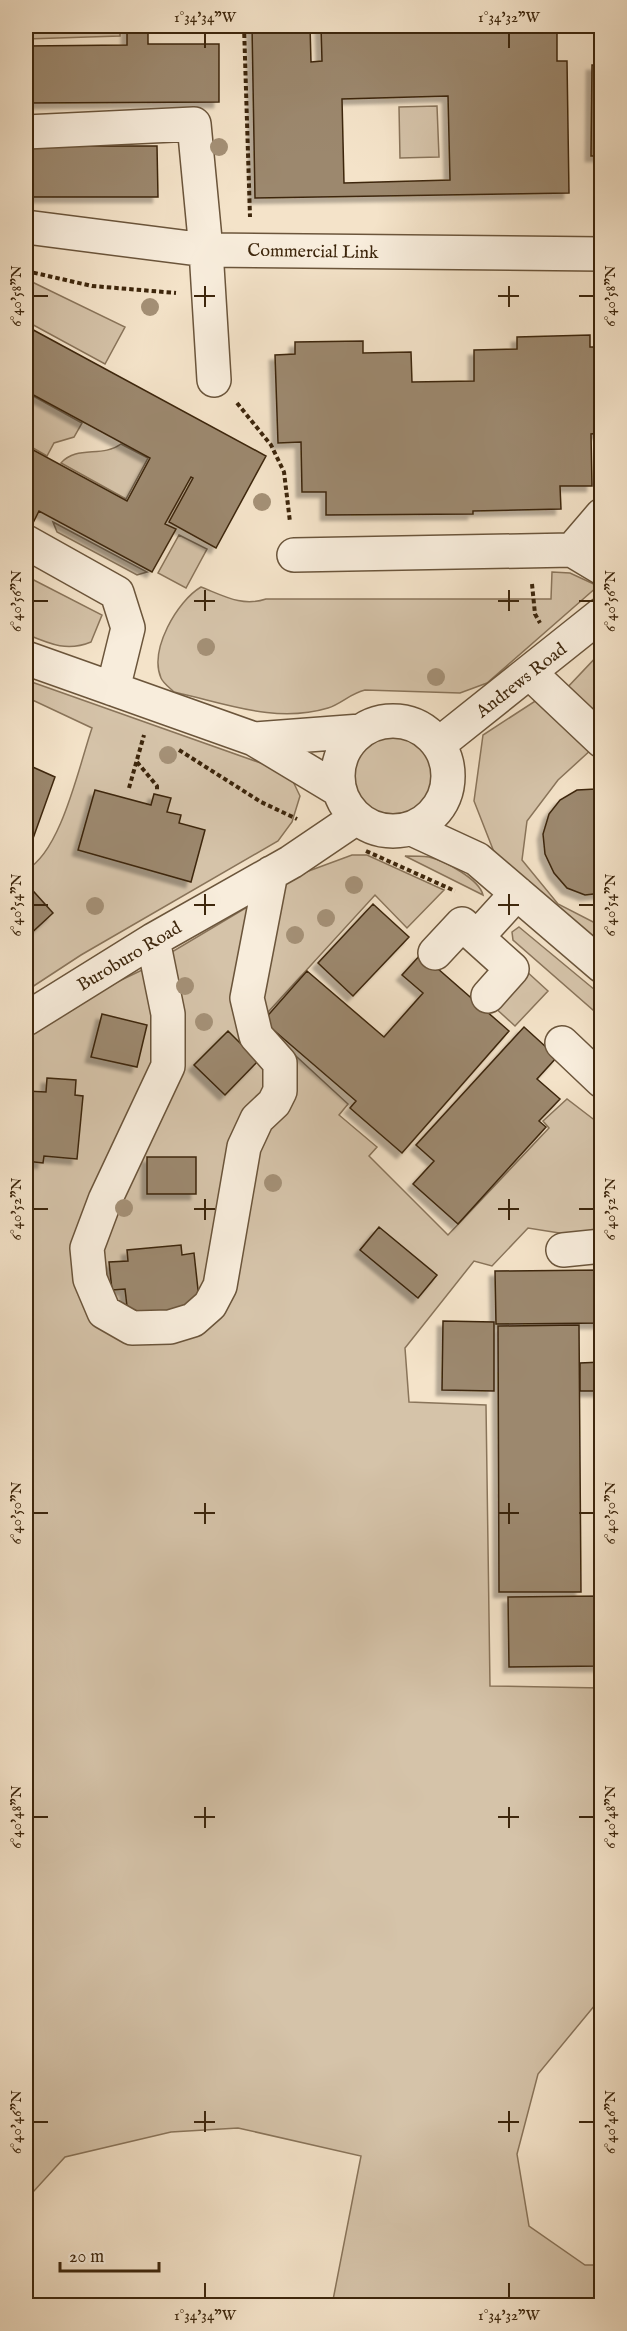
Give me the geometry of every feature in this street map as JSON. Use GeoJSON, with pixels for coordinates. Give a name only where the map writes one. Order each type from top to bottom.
{"type":"FeatureCollection","features":[{"type":"Feature","properties":{"kind":"street"},"geometry":{"type":"LineString","coordinates":[[26,132],[194,124],[206,250],[214,380]]}},
{"type":"Feature","properties":{"kind":"street","name":"Commercial Link"},"geometry":{"type":"LineString","coordinates":[[26,227],[206,250],[602,254]]}},
{"type":"Feature","properties":{"kind":"street"},"geometry":{"type":"LineString","coordinates":[[572,550],[602,515]]}},
{"type":"Feature","properties":{"kind":"street"},"geometry":{"type":"LineString","coordinates":[[26,542],[117,593],[128,628],[113,690]]}},
{"type":"Feature","properties":{"kind":"street"},"geometry":{"type":"LineString","coordinates":[[294,555],[572,550],[602,568]]}},
{"type":"Feature","properties":{"kind":"street","name":"Andrews Road"},"geometry":{"type":"LineString","coordinates":[[439,744],[602,614]]}},
{"type":"Feature","properties":{"kind":"street"},"geometry":{"type":"LineString","coordinates":[[26,658],[254,739],[339,790]]}},
{"type":"Feature","properties":{"kind":"street"},"geometry":{"type":"LineString","coordinates":[[542,663],[602,741]]}},
{"type":"Feature","properties":{"kind":"street"},"geometry":{"type":"LineString","coordinates":[[254,739],[361,730],[377,723],[394,720],[411,723],[427,731],[439,744],[449,770],[445,798],[432,816],[412,829],[393,832],[343,826],[345,805],[339,790],[337,773],[341,757],[349,742],[361,730]]}},
{"type":"Feature","properties":{"kind":"street"},"geometry":{"type":"LineString","coordinates":[[445,798],[477,859],[508,902],[602,966]]}},
{"type":"Feature","properties":{"kind":"street","name":"Buroburo Road"},"geometry":{"type":"LineString","coordinates":[[26,1019],[153,940],[270,873],[343,826]]}},
{"type":"Feature","properties":{"kind":"street"},"geometry":{"type":"LineString","coordinates":[[412,829],[477,859]]}},
{"type":"Feature","properties":{"kind":"street"},"geometry":{"type":"LineString","coordinates":[[153,940],[168,1014],[168,1066],[105,1200],[87,1248],[90,1279],[104,1311],[132,1329],[170,1327],[193,1320],[210,1305],[220,1286],[244,1147],[257,1119],[274,1103],[280,1091],[280,1064],[256,1036],[247,998],[270,873]]}},
{"type":"Feature","properties":{"kind":"street"},"geometry":{"type":"LineString","coordinates":[[477,937],[508,902]]}},
{"type":"Feature","properties":{"kind":"street"},"geometry":{"type":"LineString","coordinates":[[435,953],[462,924],[513,969],[488,996]]}},
{"type":"Feature","properties":{"kind":"street"},"geometry":{"type":"LineString","coordinates":[[562,1043],[602,1081]]}},
{"type":"Feature","properties":{"kind":"street"},"geometry":{"type":"LineString","coordinates":[[563,1250],[602,1246]]}},
{"type":"Feature","properties":{"kind":"path"},"geometry":{"type":"LineString","coordinates":[[244,26],[250,251]]}},
{"type":"Feature","properties":{"kind":"path"},"geometry":{"type":"LineString","coordinates":[[26,271],[92,286],[209,296]]}},
{"type":"Feature","properties":{"kind":"path"},"geometry":{"type":"LineString","coordinates":[[214,380],[270,445],[284,472],[294,555]]}},
{"type":"Feature","properties":{"kind":"path"},"geometry":{"type":"LineString","coordinates":[[528,550],[542,663]]}},
{"type":"Feature","properties":{"kind":"path"},"geometry":{"type":"LineString","coordinates":[[129,788],[146,728],[145,701]]}},
{"type":"Feature","properties":{"kind":"path"},"geometry":{"type":"LineString","coordinates":[[175,747],[261,802],[343,826],[508,902]]}},
{"type":"Feature","properties":{"kind":"path"},"geometry":{"type":"LineString","coordinates":[[136,762],[157,790]]}},
{"type":"Feature","properties":{"kind":"shaded area"},"geometry":{"type":"Polygon","coordinates":[[[26,26],[120,26],[120,36],[26,39],[26,26]]]}},
{"type":"Feature","properties":{"kind":"shaded area"},"geometry":{"type":"Polygon","coordinates":[[[437,106],[439,157],[400,158],[399,107],[437,106]]]}},
{"type":"Feature","properties":{"kind":"shaded area"},"geometry":{"type":"Polygon","coordinates":[[[26,279],[125,327],[105,364],[26,321],[26,279]]]}},
{"type":"Feature","properties":{"kind":"shaded area"},"geometry":{"type":"Polygon","coordinates":[[[26,392],[82,423],[74,437],[54,443],[47,456],[26,444],[26,392]]]}},
{"type":"Feature","properties":{"kind":"shaded area"},"geometry":{"type":"Polygon","coordinates":[[[121,444],[148,458],[126,499],[61,463],[74,454],[106,450],[121,444]]]}},
{"type":"Feature","properties":{"kind":"shaded area"},"geometry":{"type":"Polygon","coordinates":[[[53,522],[147,572],[137,575],[57,532],[53,522]]]}},
{"type":"Feature","properties":{"kind":"shaded area"},"geometry":{"type":"Polygon","coordinates":[[[179,535],[207,549],[186,588],[158,573],[179,535]]]}},
{"type":"Feature","properties":{"kind":"shaded area"},"geometry":{"type":"Polygon","coordinates":[[[552,572],[570,573],[598,586],[487,683],[460,693],[365,690],[328,708],[289,714],[269,713],[174,692],[161,678],[158,667],[162,641],[168,627],[183,603],[201,587],[225,597],[249,602],[266,599],[551,599],[552,572]]]}},
{"type":"Feature","properties":{"kind":"shaded area"},"geometry":{"type":"Polygon","coordinates":[[[26,576],[102,615],[91,642],[74,646],[58,646],[26,634],[26,576]]]}},
{"type":"Feature","properties":{"kind":"shaded area"},"geometry":{"type":"Polygon","coordinates":[[[601,652],[601,715],[566,689],[601,652]]]}},
{"type":"Feature","properties":{"kind":"shaded area"},"geometry":{"type":"Polygon","coordinates":[[[26,680],[289,773],[300,796],[292,822],[278,841],[81,955],[26,991],[26,870],[49,846],[59,827],[75,785],[92,728],[26,697],[26,680]]]}},
{"type":"Feature","properties":{"kind":"shaded area"},"geometry":{"type":"Polygon","coordinates":[[[543,696],[593,748],[558,780],[527,821],[522,860],[558,904],[601,926],[601,954],[494,852],[474,801],[483,735],[543,696]]]}},
{"type":"Feature","properties":{"kind":"shaded area"},"geometry":{"type":"Polygon","coordinates":[[[394,727],[412,731],[427,741],[437,756],[441,774],[437,792],[427,807],[412,817],[394,821],[376,817],[361,807],[351,792],[347,774],[351,756],[361,741],[376,731],[394,727]]]}},
{"type":"Feature","properties":{"kind":"shaded area"},"geometry":{"type":"Polygon","coordinates":[[[352,855],[367,855],[444,890],[407,928],[375,895],[259,1022],[348,1104],[339,1115],[377,1147],[369,1156],[448,1235],[549,1128],[543,1121],[567,1099],[601,1125],[601,1234],[572,1235],[528,1228],[492,1266],[474,1261],[405,1348],[409,1402],[486,1405],[490,1686],[601,1688],[601,2006],[595,2005],[538,2074],[517,2154],[529,2226],[585,2265],[601,2265],[601,2305],[332,2305],[361,2156],[238,2128],[171,2132],[65,2157],[33,2192],[26,2237],[26,1036],[94,993],[140,971],[306,872],[352,855]]]}},
{"type":"Feature","properties":{"kind":"shaded area"},"geometry":{"type":"Polygon","coordinates":[[[405,856],[429,857],[444,862],[468,877],[483,895],[405,856]]]}},
{"type":"Feature","properties":{"kind":"shaded area"},"geometry":{"type":"Polygon","coordinates":[[[519,927],[601,995],[601,1017],[513,940],[512,932],[519,927]]]}},
{"type":"Feature","properties":{"kind":"shaded area"},"geometry":{"type":"Polygon","coordinates":[[[525,970],[548,991],[515,1026],[492,1005],[525,970]]]}},
{"type":"Feature","properties":{"kind":"building"},"geometry":{"type":"Polygon","coordinates":[[[127,26],[148,26],[148,44],[219,44],[219,102],[26,103],[26,46],[127,45],[127,26]]]}},
{"type":"Feature","properties":{"kind":"building"},"geometry":{"type":"Polygon","coordinates":[[[252,26],[310,26],[311,62],[322,61],[321,26],[557,26],[557,61],[567,61],[569,193],[255,198],[252,26]],[[448,96],[342,99],[344,183],[450,180],[448,96]]]}},
{"type":"Feature","properties":{"kind":"building"},"geometry":{"type":"Polygon","coordinates":[[[592,65],[602,65],[602,156],[591,156],[592,65]]]}},
{"type":"Feature","properties":{"kind":"building"},"geometry":{"type":"Polygon","coordinates":[[[26,146],[157,146],[158,197],[26,197],[26,146]]]}},
{"type":"Feature","properties":{"kind":"building"},"geometry":{"type":"Polygon","coordinates":[[[26,326],[266,456],[216,548],[169,522],[193,478],[191,477],[165,524],[176,529],[152,572],[39,511],[32,525],[26,521],[26,446],[127,501],[150,458],[26,391],[26,326]]]}},
{"type":"Feature","properties":{"kind":"building"},"geometry":{"type":"Polygon","coordinates":[[[590,335],[590,347],[602,347],[602,433],[591,434],[592,486],[560,486],[561,509],[473,511],[473,514],[326,515],[326,492],[302,492],[301,442],[278,443],[275,355],[295,354],[295,342],[363,341],[363,353],[411,352],[412,382],[474,381],[474,350],[517,349],[517,337],[590,335]]]}},
{"type":"Feature","properties":{"kind":"building"},"geometry":{"type":"Polygon","coordinates":[[[26,764],[55,777],[26,858],[26,764]]]}},
{"type":"Feature","properties":{"kind":"building"},"geometry":{"type":"Polygon","coordinates":[[[602,783],[602,893],[585,895],[567,888],[554,873],[545,854],[543,834],[549,814],[560,800],[577,790],[596,789],[602,783]]]}},
{"type":"Feature","properties":{"kind":"building"},"geometry":{"type":"Polygon","coordinates":[[[95,790],[151,805],[154,794],[171,798],[167,812],[181,815],[179,823],[205,830],[191,882],[78,850],[95,790]]]}},
{"type":"Feature","properties":{"kind":"building"},"geometry":{"type":"Polygon","coordinates":[[[26,883],[53,913],[26,938],[26,883]]]}},
{"type":"Feature","properties":{"kind":"building"},"geometry":{"type":"Polygon","coordinates":[[[373,904],[409,937],[353,996],[318,963],[373,904]]]}},
{"type":"Feature","properties":{"kind":"building"},"geometry":{"type":"Polygon","coordinates":[[[421,954],[509,1031],[402,1153],[350,1108],[356,1101],[263,1021],[307,971],[384,1037],[423,993],[402,975],[421,954]]]}},
{"type":"Feature","properties":{"kind":"building"},"geometry":{"type":"Polygon","coordinates":[[[102,1014],[147,1025],[137,1067],[91,1057],[102,1014]]]}},
{"type":"Feature","properties":{"kind":"building"},"geometry":{"type":"Polygon","coordinates":[[[524,1027],[557,1057],[537,1079],[560,1099],[539,1121],[546,1127],[458,1224],[413,1184],[434,1161],[416,1145],[524,1027]]]}},
{"type":"Feature","properties":{"kind":"building"},"geometry":{"type":"Polygon","coordinates":[[[228,1031],[258,1061],[225,1095],[194,1065],[228,1031]]]}},
{"type":"Feature","properties":{"kind":"building"},"geometry":{"type":"Polygon","coordinates":[[[47,1078],[76,1080],[75,1095],[83,1096],[77,1159],[44,1156],[43,1163],[26,1161],[26,1091],[46,1092],[47,1078]]]}},
{"type":"Feature","properties":{"kind":"building"},"geometry":{"type":"Polygon","coordinates":[[[147,1157],[196,1157],[196,1194],[147,1194],[147,1157]]]}},
{"type":"Feature","properties":{"kind":"building"},"geometry":{"type":"Polygon","coordinates":[[[379,1227],[437,1275],[418,1298],[360,1250],[379,1227]]]}},
{"type":"Feature","properties":{"kind":"building"},"geometry":{"type":"Polygon","coordinates":[[[181,1245],[182,1255],[194,1253],[200,1308],[128,1315],[125,1289],[112,1290],[109,1262],[128,1261],[127,1250],[181,1245]]]}},
{"type":"Feature","properties":{"kind":"building"},"geometry":{"type":"Polygon","coordinates":[[[602,1270],[602,1323],[496,1324],[495,1271],[602,1270]]]}},
{"type":"Feature","properties":{"kind":"building"},"geometry":{"type":"Polygon","coordinates":[[[443,1321],[494,1322],[494,1391],[442,1390],[443,1321]]]}},
{"type":"Feature","properties":{"kind":"building"},"geometry":{"type":"Polygon","coordinates":[[[579,1325],[581,1592],[499,1592],[498,1326],[579,1325]]]}},
{"type":"Feature","properties":{"kind":"building"},"geometry":{"type":"Polygon","coordinates":[[[602,1362],[602,1391],[580,1391],[580,1363],[602,1362]]]}},
{"type":"Feature","properties":{"kind":"building"},"geometry":{"type":"Polygon","coordinates":[[[602,1596],[602,1666],[509,1667],[508,1597],[602,1596]]]}}]}
